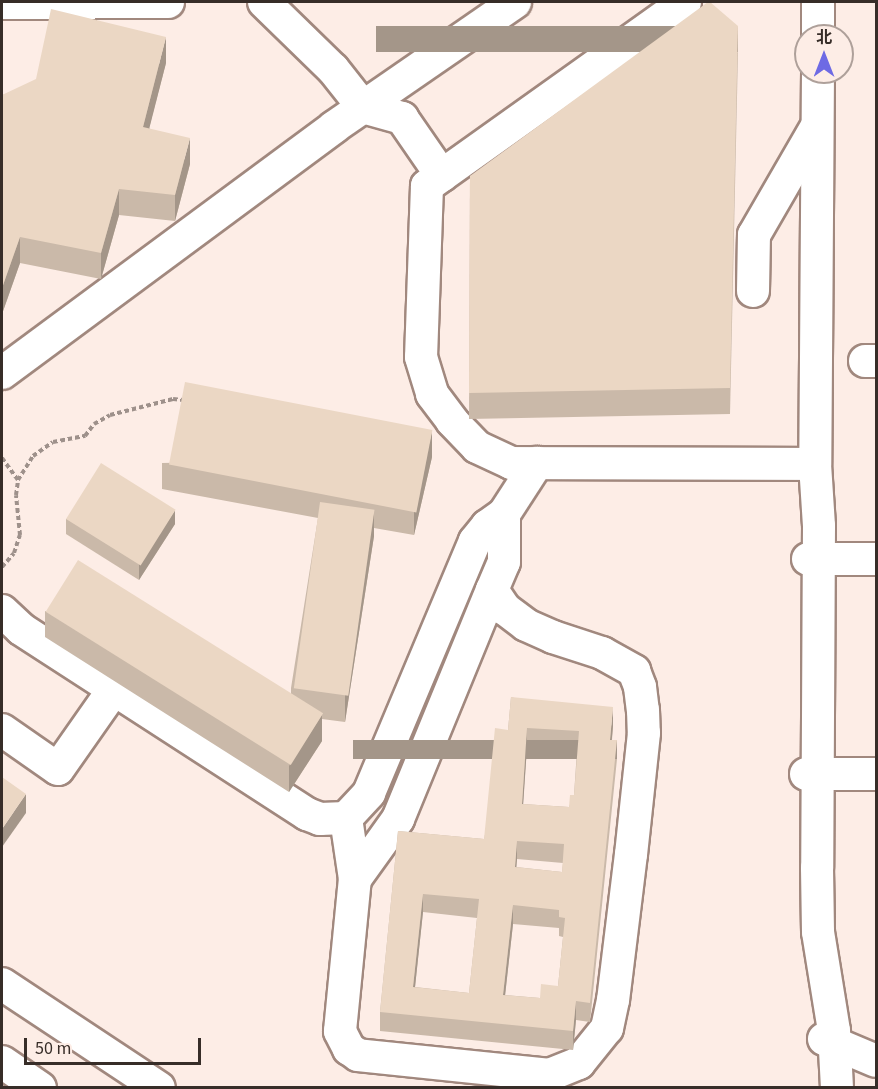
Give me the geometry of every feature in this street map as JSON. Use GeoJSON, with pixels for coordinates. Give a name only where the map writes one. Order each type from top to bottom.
{"type":"FeatureCollection","features":[{"type":"Feature","properties":{"kind":"street"},"geometry":{"type":"LineString","coordinates":[[2,3],[168,2]]}},
{"type":"Feature","properties":{"kind":"street"},"geometry":{"type":"LineString","coordinates":[[248,2],[355,106],[402,118],[442,176]]}},
{"type":"Feature","properties":{"kind":"street"},"geometry":{"type":"LineString","coordinates":[[264,2],[333,69],[355,106]]}},
{"type":"Feature","properties":{"kind":"street"},"geometry":{"type":"LineString","coordinates":[[9,361],[497,2]]}},
{"type":"Feature","properties":{"kind":"street"},"geometry":{"type":"LineString","coordinates":[[355,106],[515,2]]}},
{"type":"Feature","properties":{"kind":"street"},"geometry":{"type":"LineString","coordinates":[[685,2],[427,186],[420,357],[432,394],[452,422],[477,447],[511,463],[810,464]]}},
{"type":"Feature","properties":{"kind":"street"},"geometry":{"type":"LineString","coordinates":[[809,2],[809,24]]}},
{"type":"Feature","properties":{"kind":"street"},"geometry":{"type":"LineString","coordinates":[[818,2],[818,24]]}},
{"type":"Feature","properties":{"kind":"street"},"geometry":{"type":"LineString","coordinates":[[753,291],[754,235],[813,132],[809,84]]}},
{"type":"Feature","properties":{"kind":"street"},"geometry":{"type":"LineString","coordinates":[[817,84],[813,132],[810,464],[814,553],[808,934],[811,966],[837,1088]]}},
{"type":"Feature","properties":{"kind":"street"},"geometry":{"type":"LineString","coordinates":[[2,611],[21,629],[307,814],[320,819],[346,818],[369,793],[476,541],[487,526],[504,514],[537,463]]}},
{"type":"Feature","properties":{"kind":"street"},"geometry":{"type":"LineString","coordinates":[[355,879],[398,819],[504,562],[504,514]]}},
{"type":"Feature","properties":{"kind":"street"},"geometry":{"type":"LineString","coordinates":[[814,553],[876,547]]}},
{"type":"Feature","properties":{"kind":"street"},"geometry":{"type":"LineString","coordinates":[[814,553],[876,559]]}},
{"type":"Feature","properties":{"kind":"street"},"geometry":{"type":"LineString","coordinates":[[346,818],[355,879],[340,1031],[348,1049],[358,1055],[550,1075],[579,1063],[607,1028],[614,1000],[644,733],[640,687],[634,671],[620,661],[526,625],[506,609],[492,590]]}},
{"type":"Feature","properties":{"kind":"street"},"geometry":{"type":"LineString","coordinates":[[2,730],[58,769],[114,689]]}},
{"type":"Feature","properties":{"kind":"street"},"geometry":{"type":"LineString","coordinates":[[811,774],[876,774]]}},
{"type":"Feature","properties":{"kind":"street"},"geometry":{"type":"LineString","coordinates":[[2,984],[159,1088]]}},
{"type":"Feature","properties":{"kind":"street"},"geometry":{"type":"LineString","coordinates":[[830,1047],[876,1061]]}},
{"type":"Feature","properties":{"kind":"street"},"geometry":{"type":"LineString","coordinates":[[830,1047],[876,1071]]}},
{"type":"Feature","properties":{"kind":"street"},"geometry":{"type":"LineString","coordinates":[[826,1088],[830,1047]]}},
{"type":"Feature","properties":{"kind":"street"},"geometry":{"type":"LineString","coordinates":[[2,1062],[40,1088]]}},
{"type":"Feature","properties":{"kind":"path"},"geometry":{"type":"LineString","coordinates":[[2,567],[15,553],[20,535],[16,495],[18,480],[27,463],[40,449],[60,440],[85,436],[94,424],[110,415],[173,399],[194,402]]}},
{"type":"Feature","properties":{"kind":"path"},"geometry":{"type":"LineString","coordinates":[[2,458],[18,480]]}},
{"type":"Feature","properties":{"kind":"building"},"geometry":{"type":"Polygon","coordinates":[[[708,2],[738,26],[730,388],[469,393],[470,176],[708,2]]]}},
{"type":"Feature","properties":{"kind":"building"},"geometry":{"type":"Polygon","coordinates":[[[51,9],[166,37],[143,127],[190,138],[175,195],[119,189],[101,253],[20,237],[2,288],[2,95],[36,79],[51,9]]]}},
{"type":"Feature","properties":{"kind":"building"},"geometry":{"type":"Polygon","coordinates":[[[185,382],[432,430],[416,513],[169,464],[185,382]]]}},
{"type":"Feature","properties":{"kind":"building"},"geometry":{"type":"Polygon","coordinates":[[[101,463],[176,510],[141,566],[66,519],[101,463]]]}},
{"type":"Feature","properties":{"kind":"building"},"geometry":{"type":"Polygon","coordinates":[[[320,502],[374,510],[348,696],[294,688],[320,502]]]}},
{"type":"Feature","properties":{"kind":"building"},"geometry":{"type":"Polygon","coordinates":[[[78,560],[323,713],[291,765],[46,612],[78,560]]]}},
{"type":"Feature","properties":{"kind":"building"},"geometry":{"type":"Polygon","coordinates":[[[511,697],[613,707],[610,740],[617,740],[590,1003],[576,1001],[573,1031],[380,1012],[398,831],[484,839],[495,728],[508,730],[511,697]],[[527,728],[522,804],[569,807],[570,795],[574,795],[579,731],[527,728]],[[517,841],[515,867],[562,872],[564,844],[517,841]],[[423,894],[413,987],[469,993],[479,899],[423,894]],[[513,905],[503,995],[540,998],[541,984],[558,986],[565,918],[559,917],[559,910],[513,905]]]}},
{"type":"Feature","properties":{"kind":"building"},"geometry":{"type":"Polygon","coordinates":[[[2,777],[26,794],[2,829],[2,777]]]}}]}
